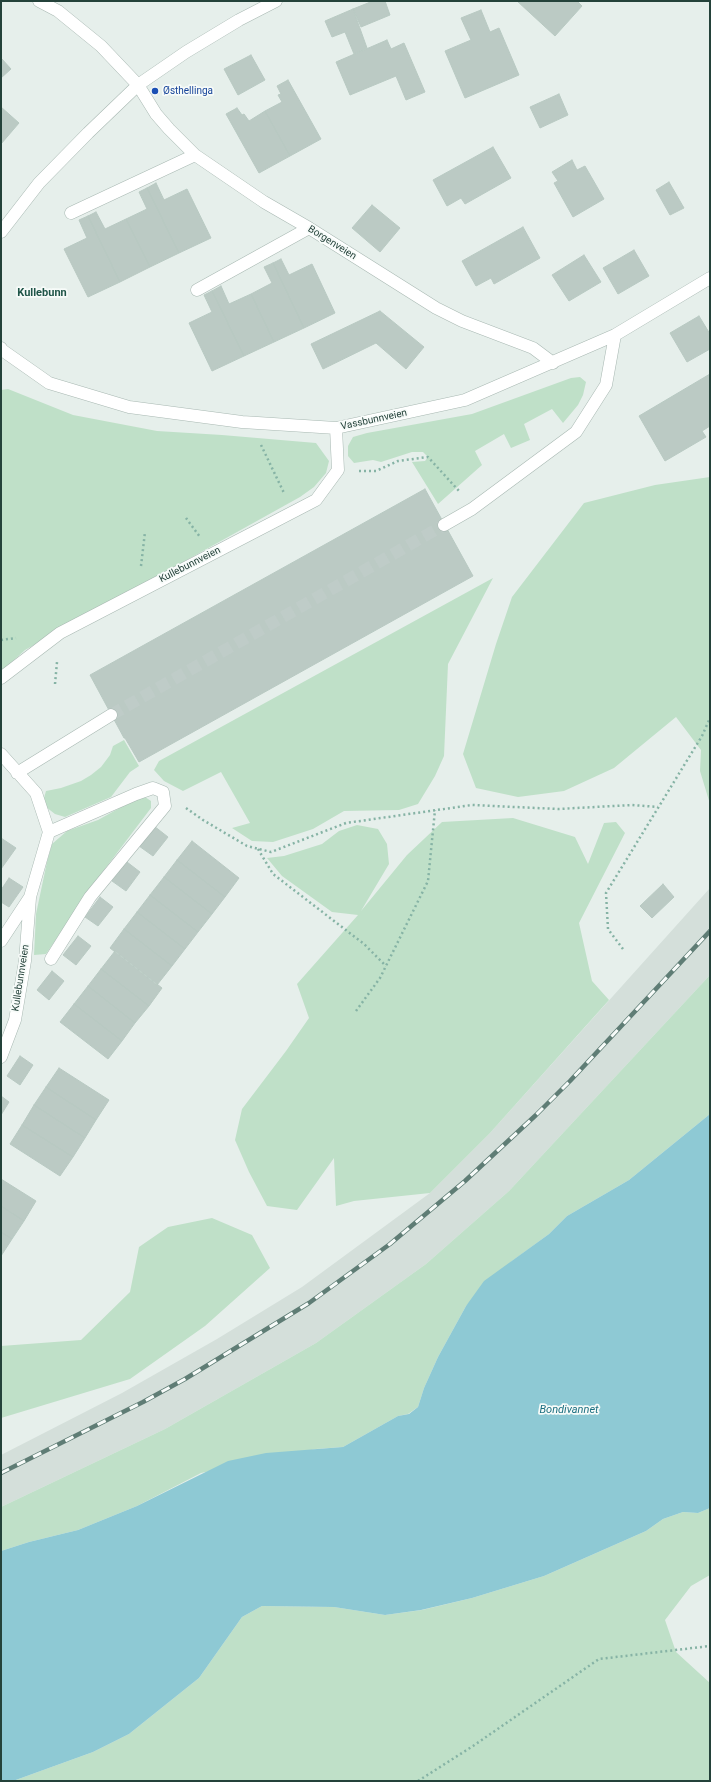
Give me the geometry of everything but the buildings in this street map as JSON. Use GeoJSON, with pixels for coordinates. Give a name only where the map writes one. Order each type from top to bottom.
{"type":"FeatureCollection","features":[{"type":"Feature","properties":{"kind":"street"},"geometry":{"type":"LineString","coordinates":[[39,1],[58,11],[101,46],[138,85]]}},
{"type":"Feature","properties":{"kind":"street"},"geometry":{"type":"LineString","coordinates":[[1,232],[39,183],[88,132],[138,85],[186,52],[239,20],[276,1]]}},
{"type":"Feature","properties":{"kind":"street","name":"Borgenveien"},"geometry":{"type":"LineString","coordinates":[[138,85],[156,114],[195,155],[264,202],[309,228],[436,308],[462,322],[533,348],[553,363]]}},
{"type":"Feature","properties":{"kind":"street"},"geometry":{"type":"LineString","coordinates":[[71,213],[195,155]]}},
{"type":"Feature","properties":{"kind":"street"},"geometry":{"type":"LineString","coordinates":[[197,290],[309,228]]}},
{"type":"Feature","properties":{"kind":"street","name":"Vassbunnveien"},"geometry":{"type":"LineString","coordinates":[[1,350],[50,383],[129,408],[249,421],[336,428],[465,400],[553,363],[615,334],[710,278]]}},
{"type":"Feature","properties":{"kind":"street"},"geometry":{"type":"LineString","coordinates":[[444,525],[472,508],[576,432],[606,385],[615,334]]}},
{"type":"Feature","properties":{"kind":"street"},"geometry":{"type":"LineString","coordinates":[[336,428],[338,470]]}},
{"type":"Feature","properties":{"kind":"street","name":"Kullebunnveien"},"geometry":{"type":"LineString","coordinates":[[1,678],[60,633],[316,500],[338,470]]}},
{"type":"Feature","properties":{"kind":"street"},"geometry":{"type":"LineString","coordinates":[[18,773],[111,715]]}},
{"type":"Feature","properties":{"kind":"street"},"geometry":{"type":"LineString","coordinates":[[1,754],[36,793],[50,832],[136,794],[153,788],[163,792],[166,806],[90,897],[51,959]]}},
{"type":"Feature","properties":{"kind":"street","name":"Kullebunnveien"},"geometry":{"type":"LineString","coordinates":[[1,1057],[14,1020],[24,969],[30,897],[50,832]]}},
{"type":"Feature","properties":{"kind":"street","name":"Kullebunnveien"},"geometry":{"type":"LineString","coordinates":[[1,941],[30,897]]}},
{"type":"Feature","properties":{"kind":"path"},"geometry":{"type":"LineString","coordinates":[[249,421],[294,512]]}},
{"type":"Feature","properties":{"kind":"path"},"geometry":{"type":"LineString","coordinates":[[338,470],[376,471],[398,461],[428,457],[457,488]]}},
{"type":"Feature","properties":{"kind":"path"},"geometry":{"type":"LineString","coordinates":[[137,592],[145,532]]}},
{"type":"Feature","properties":{"kind":"path"},"geometry":{"type":"LineString","coordinates":[[623,949],[608,929],[606,893],[702,736],[710,718]]}},
{"type":"Feature","properties":{"kind":"path"},"geometry":{"type":"LineString","coordinates":[[163,792],[203,820],[247,846],[271,852],[346,823],[472,805],[558,809],[632,805],[658,807]]}},
{"type":"Feature","properties":{"kind":"path"},"geometry":{"type":"LineString","coordinates":[[356,1011],[386,966],[428,881],[435,810]]}},
{"type":"Feature","properties":{"kind":"path"},"geometry":{"type":"LineString","coordinates":[[258,848],[273,874],[364,944],[386,966]]}},
{"type":"Feature","properties":{"kind":"path"},"geometry":{"type":"LineString","coordinates":[[418,1781],[474,1746],[599,1659],[710,1646]]}},
{"type":"Feature","properties":{"kind":"shaded area"},"geometry":{"type":"Polygon","coordinates":[[[710,888],[710,975],[509,1191],[426,1264],[316,1343],[165,1429],[1,1507],[1,1455],[122,1393],[217,1339],[302,1287],[430,1193],[490,1133],[710,888]]]}},
{"type":"Feature","properties":{"kind":"green space"},"geometry":{"type":"Polygon","coordinates":[[[580,377],[586,382],[583,395],[578,405],[563,423],[552,409],[524,424],[530,440],[511,448],[504,434],[475,451],[482,465],[438,504],[412,462],[425,461],[428,457],[423,452],[412,452],[381,462],[373,460],[354,463],[348,456],[348,446],[353,437],[367,433],[472,414],[571,378],[580,377]]]}},
{"type":"Feature","properties":{"kind":"green space"},"geometry":{"type":"Polygon","coordinates":[[[8,389],[73,415],[157,431],[316,443],[329,461],[326,473],[314,487],[300,497],[25,650],[1,672],[1,390],[8,389]]]}},
{"type":"Feature","properties":{"kind":"green space"},"geometry":{"type":"Polygon","coordinates":[[[710,477],[710,804],[700,771],[701,750],[676,717],[614,768],[564,791],[518,797],[476,788],[463,754],[496,644],[512,597],[584,503],[655,485],[710,477]]]}},
{"type":"Feature","properties":{"kind":"green space"},"geometry":{"type":"Polygon","coordinates":[[[493,578],[448,664],[444,756],[435,776],[418,804],[399,810],[344,811],[313,829],[273,842],[252,841],[232,828],[250,823],[221,772],[183,791],[164,781],[154,770],[159,761],[493,578]]]}},
{"type":"Feature","properties":{"kind":"green space"},"geometry":{"type":"Polygon","coordinates":[[[124,740],[139,766],[130,772],[111,797],[65,817],[55,814],[46,807],[44,798],[46,791],[61,788],[81,781],[91,775],[101,767],[110,755],[113,746],[124,740]]]}},
{"type":"Feature","properties":{"kind":"green space"},"geometry":{"type":"Polygon","coordinates":[[[145,797],[151,801],[151,808],[101,874],[46,954],[34,955],[36,914],[52,844],[67,831],[98,820],[134,800],[145,797]]]}},
{"type":"Feature","properties":{"kind":"green space"},"geometry":{"type":"Polygon","coordinates":[[[513,818],[575,837],[588,864],[604,823],[616,822],[625,833],[579,923],[592,981],[609,1000],[490,1133],[430,1193],[354,1201],[336,1206],[334,1158],[297,1210],[267,1206],[249,1172],[235,1140],[242,1109],[309,1018],[297,984],[358,915],[332,912],[282,876],[267,858],[284,856],[322,844],[339,831],[357,825],[378,829],[387,844],[389,864],[361,911],[407,855],[442,822],[513,818]]]}},
{"type":"Feature","properties":{"kind":"green space"},"geometry":{"type":"Polygon","coordinates":[[[710,975],[710,1114],[629,1180],[567,1216],[549,1234],[512,1261],[466,1306],[438,1357],[424,1388],[418,1407],[408,1414],[398,1416],[343,1447],[316,1449],[201,1473],[137,1506],[78,1530],[29,1542],[1,1551],[1,1507],[165,1429],[316,1343],[426,1264],[509,1191],[710,975]]]}},
{"type":"Feature","properties":{"kind":"green space"},"geometry":{"type":"Polygon","coordinates":[[[212,1218],[252,1235],[270,1268],[205,1326],[130,1379],[1,1418],[1,1346],[81,1340],[130,1292],[139,1247],[168,1227],[212,1218]]]}},
{"type":"Feature","properties":{"kind":"green space"},"geometry":{"type":"Polygon","coordinates":[[[710,1508],[710,1575],[691,1586],[665,1620],[676,1652],[710,1683],[710,1781],[13,1781],[93,1752],[129,1734],[199,1678],[242,1617],[262,1606],[334,1607],[385,1615],[422,1610],[472,1598],[544,1576],[646,1531],[663,1519],[683,1512],[698,1513],[710,1508]]]}},
{"type":"Feature","properties":{"kind":"water","name":"Bondivannet"},"geometry":{"type":"Polygon","coordinates":[[[710,1114],[710,1508],[698,1513],[683,1512],[663,1519],[646,1531],[544,1576],[472,1598],[421,1610],[385,1615],[334,1607],[262,1606],[242,1617],[199,1678],[129,1734],[93,1752],[13,1781],[1,1781],[1,1551],[29,1542],[78,1530],[137,1506],[228,1461],[266,1453],[343,1447],[398,1416],[409,1414],[418,1407],[424,1388],[438,1357],[466,1306],[484,1281],[549,1234],[567,1216],[629,1180],[710,1114]]]}},
{"type":"Feature","properties":{"kind":"tunnel"},"geometry":{"type":"LineString","coordinates":[[111,715],[444,525]]}},
{"type":"Feature","properties":{"kind":"railway"},"geometry":{"type":"LineString","coordinates":[[1,1473],[143,1402],[185,1379],[309,1303],[390,1244],[465,1181],[536,1115],[570,1081],[710,931]]}},
{"type":"Feature","properties":{"kind":"place","name":"Østhellinga"},"geometry":{"type":"Point","coordinates":[155,91]}},
{"type":"Feature","properties":{"kind":"district","name":"Kullebunn"},"geometry":{"type":"Point","coordinates":[42,293]}}]}
